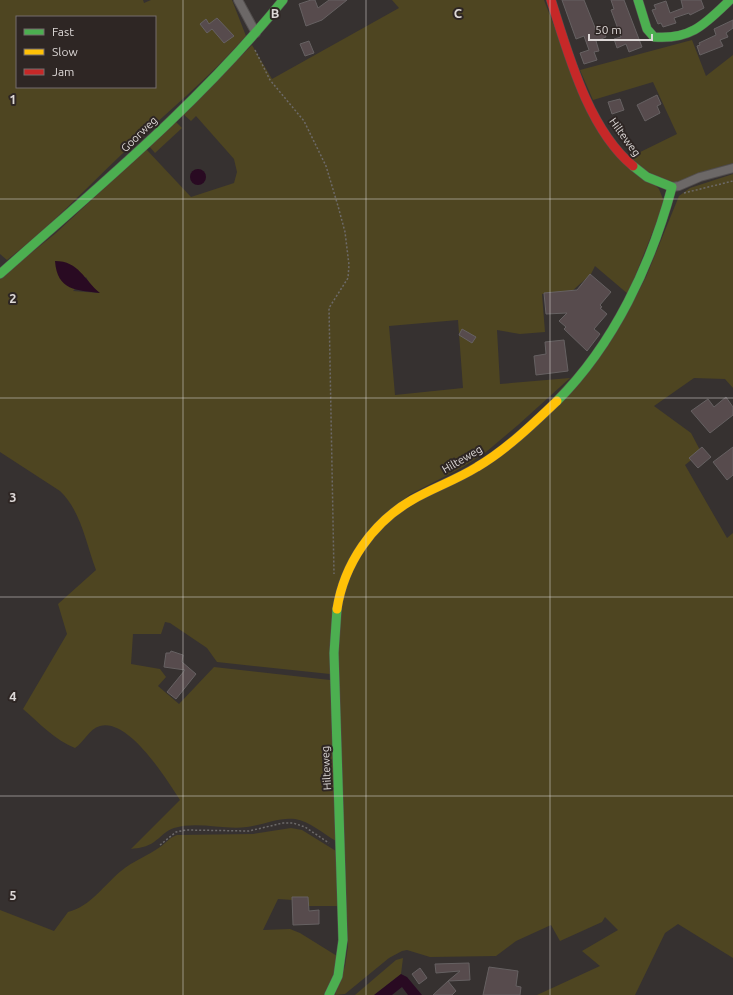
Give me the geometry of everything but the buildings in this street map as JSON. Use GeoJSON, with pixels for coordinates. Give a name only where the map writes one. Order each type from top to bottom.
{"type":"FeatureCollection","features":[{"type":"Feature","properties":{"kind":"street"},"geometry":{"type":"LineString","coordinates":[[238,0],[256,33]]}},
{"type":"Feature","properties":{"kind":"street","name":"Goorweg"},"geometry":{"type":"LineString","coordinates":[[0,274],[135,155],[250,41],[283,0]]}},
{"type":"Feature","properties":{"kind":"street","name":"Hilteweg"},"geometry":{"type":"LineString","coordinates":[[329,995],[338,976],[343,946],[334,653],[335,620],[341,585],[371,532],[392,512],[409,501],[473,469],[516,437],[570,388],[592,362],[630,297],[658,235],[671,191],[633,168],[610,140],[590,103],[570,57],[551,0]]}},
{"type":"Feature","properties":{"kind":"street"},"geometry":{"type":"LineString","coordinates":[[638,0],[648,29],[654,37],[665,39],[691,34],[730,0]]}},
{"type":"Feature","properties":{"kind":"street"},"geometry":{"type":"LineString","coordinates":[[671,191],[700,177],[733,168]]}},
{"type":"Feature","properties":{"kind":"path"},"geometry":{"type":"LineString","coordinates":[[250,41],[270,80],[304,120],[326,166],[345,232],[349,265],[348,278],[329,308],[334,574],[341,585]]}},
{"type":"Feature","properties":{"kind":"path"},"geometry":{"type":"LineString","coordinates":[[671,191],[686,193],[733,181]]}},
{"type":"Feature","properties":{"kind":"path"},"geometry":{"type":"LineString","coordinates":[[160,845],[176,832],[186,830],[249,831],[282,823],[293,823],[305,827],[330,843],[341,845]]}},
{"type":"Feature","properties":{"kind":"shaded area"},"geometry":{"type":"Polygon","coordinates":[[[0,0],[143,0],[144,3],[151,0],[232,0],[246,36],[201,82],[121,155],[66,209],[7,260],[0,254],[0,0]]]}},
{"type":"Feature","properties":{"kind":"shaded area"},"geometry":{"type":"Polygon","coordinates":[[[392,0],[544,0],[575,80],[597,124],[659,189],[663,199],[663,206],[628,294],[595,266],[591,274],[571,292],[542,294],[545,332],[520,334],[497,330],[500,384],[570,378],[486,452],[463,467],[409,495],[350,557],[330,674],[217,662],[207,648],[170,623],[165,622],[161,634],[133,634],[131,664],[160,669],[166,677],[158,686],[179,704],[214,667],[330,680],[336,841],[306,822],[289,819],[238,828],[201,825],[183,826],[168,831],[149,845],[131,849],[180,800],[157,766],[146,752],[123,731],[111,726],[100,726],[93,730],[75,748],[54,736],[23,709],[67,634],[58,604],[96,570],[78,518],[67,499],[60,491],[0,452],[0,278],[56,233],[146,149],[191,197],[234,183],[237,172],[234,159],[196,116],[191,121],[183,114],[252,45],[272,79],[399,8],[392,0]],[[86,277],[73,291],[99,293],[91,286],[86,277]],[[458,320],[389,326],[395,395],[463,388],[458,320]]]}},
{"type":"Feature","properties":{"kind":"shaded area"},"geometry":{"type":"Polygon","coordinates":[[[692,40],[706,76],[733,55],[733,163],[705,171],[678,183],[663,182],[628,158],[677,134],[653,82],[593,100],[580,70],[692,40]]]}},
{"type":"Feature","properties":{"kind":"shaded area"},"geometry":{"type":"Polygon","coordinates":[[[175,121],[182,128],[155,153],[149,146],[175,121]]]}},
{"type":"Feature","properties":{"kind":"shaded area"},"geometry":{"type":"Polygon","coordinates":[[[198,169],[204,171],[206,177],[204,183],[198,185],[192,183],[190,177],[192,171],[198,169]]]}},
{"type":"Feature","properties":{"kind":"shaded area"},"geometry":{"type":"Polygon","coordinates":[[[733,174],[733,388],[725,379],[694,378],[654,406],[691,433],[701,452],[685,465],[727,538],[733,533],[733,958],[678,924],[665,933],[635,995],[537,995],[600,966],[582,951],[618,930],[605,917],[602,922],[560,941],[551,925],[516,941],[496,956],[430,957],[407,950],[402,951],[389,958],[345,994],[335,995],[345,966],[348,946],[339,675],[339,622],[346,588],[356,565],[372,539],[397,514],[502,453],[621,324],[646,277],[679,196],[690,188],[733,174]]]}},
{"type":"Feature","properties":{"kind":"shaded area"},"geometry":{"type":"Polygon","coordinates":[[[55,261],[70,264],[76,268],[100,293],[76,289],[64,284],[57,271],[55,261]]]}},
{"type":"Feature","properties":{"kind":"shaded area"},"geometry":{"type":"Polygon","coordinates":[[[291,828],[302,830],[336,851],[338,906],[309,906],[308,901],[278,899],[263,930],[290,929],[300,933],[337,956],[336,969],[324,995],[0,995],[0,910],[54,931],[68,912],[90,900],[126,867],[177,835],[253,834],[291,828]]]}},
{"type":"Feature","properties":{"kind":"shaded area"},"geometry":{"type":"Polygon","coordinates":[[[403,958],[401,974],[374,995],[355,995],[396,960],[403,958]]]}},
{"type":"Feature","properties":{"kind":"shaded area"},"geometry":{"type":"Polygon","coordinates":[[[401,974],[407,977],[422,995],[408,995],[402,987],[392,995],[374,995],[401,974]]]}},
{"type":"Feature","properties":{"kind":"traffic: fast"},"geometry":{"type":"LineString","coordinates":[[0,274],[148,143],[218,74],[283,0]]}},
{"type":"Feature","properties":{"kind":"traffic: fast"},"geometry":{"type":"LineString","coordinates":[[638,0],[647,29],[654,37],[678,36],[688,33],[705,23],[730,0]]}},
{"type":"Feature","properties":{"kind":"traffic: fast"},"geometry":{"type":"LineString","coordinates":[[557,401],[577,379],[613,329],[641,274],[663,216],[672,187],[647,177],[633,166]]}},
{"type":"Feature","properties":{"kind":"traffic: fast"},"geometry":{"type":"LineString","coordinates":[[329,995],[338,976],[343,940],[334,653],[337,609]]}},
{"type":"Feature","properties":{"kind":"traffic: slow"},"geometry":{"type":"LineString","coordinates":[[337,609],[346,576],[353,561],[362,546],[384,520],[412,500],[461,476],[488,460],[519,436],[557,401]]}},
{"type":"Feature","properties":{"kind":"traffic: jam"},"geometry":{"type":"LineString","coordinates":[[551,0],[573,66],[592,111],[604,132],[617,150],[633,166]]}}]}
